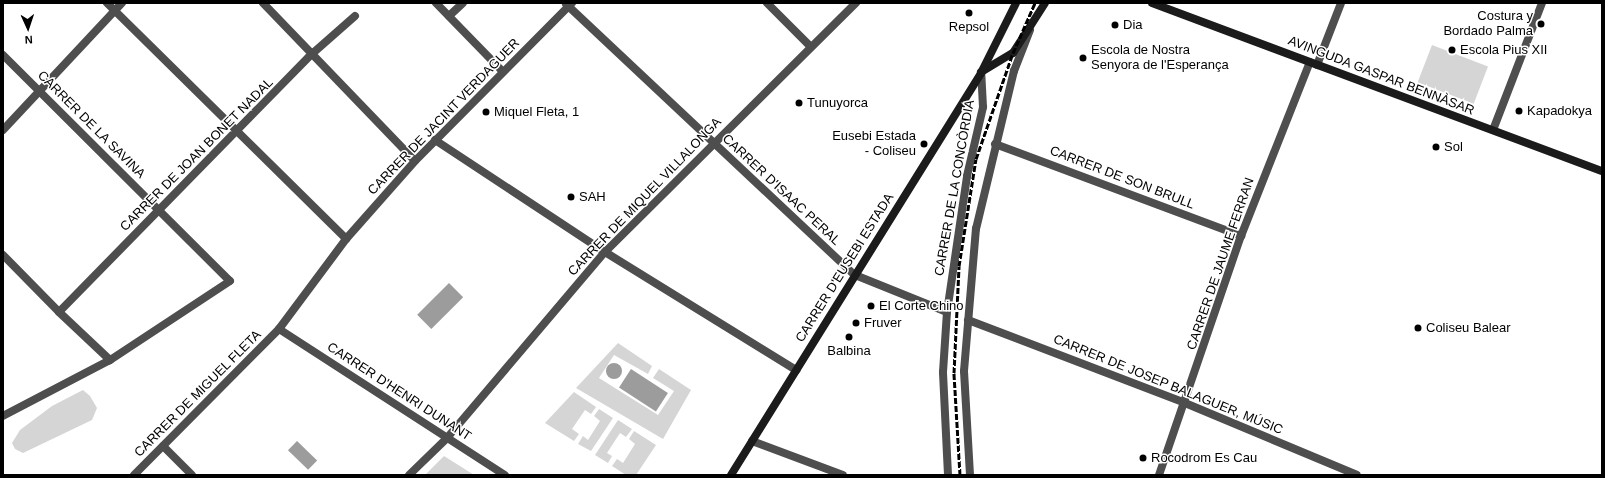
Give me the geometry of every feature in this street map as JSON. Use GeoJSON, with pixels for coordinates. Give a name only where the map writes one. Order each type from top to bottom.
{"type":"FeatureCollection","features":[{"type":"Feature","properties":{"kind":"main road","name":"CARRER D'EUSEBI ESTADA"},"geometry":{"type":"LineString","coordinates":[[731,475],[981,73],[1016,3]]}},
{"type":"Feature","properties":{"kind":"main road","name":"CARRER D'EUSEBI ESTADA"},"geometry":{"type":"LineString","coordinates":[[981,73],[1013,53],[1045,3]]}},
{"type":"Feature","properties":{"kind":"main road","name":"AVINGUDA GASPAR BENNÀSAR"},"geometry":{"type":"LineString","coordinates":[[1152,3],[1602,171]]}},
{"type":"Feature","properties":{"kind":"street"},"geometry":{"type":"LineString","coordinates":[[107,3],[238,130],[346,239]]}},
{"type":"Feature","properties":{"kind":"street"},"geometry":{"type":"LineString","coordinates":[[3,130],[122,3]]}},
{"type":"Feature","properties":{"kind":"street"},"geometry":{"type":"LineString","coordinates":[[263,3],[415,160]]}},
{"type":"Feature","properties":{"kind":"street"},"geometry":{"type":"LineString","coordinates":[[436,3],[503,72]]}},
{"type":"Feature","properties":{"kind":"street"},"geometry":{"type":"LineString","coordinates":[[449,16],[463,3]]}},
{"type":"Feature","properties":{"kind":"street"},"geometry":{"type":"LineString","coordinates":[[767,3],[811,48]]}},
{"type":"Feature","properties":{"kind":"street","name":"CARRER DE MIQUEL VILLALONGA"},"geometry":{"type":"LineString","coordinates":[[409,475],[447,438],[605,252],[713,142],[856,3]]}},
{"type":"Feature","properties":{"kind":"street","name":"CARRER DE JAUME FERRAN"},"geometry":{"type":"LineString","coordinates":[[1159,475],[1185,403],[1241,236],[1341,3]]}},
{"type":"Feature","properties":{"kind":"street"},"geometry":{"type":"LineString","coordinates":[[1493,130],[1542,3]]}},
{"type":"Feature","properties":{"kind":"street","name":"CARRER DE JACINT VERDAGUER"},"geometry":{"type":"LineString","coordinates":[[279,329],[346,239],[415,160],[569,4]]}},
{"type":"Feature","properties":{"kind":"street","name":"CARRER D'ISAAC PERAL"},"geometry":{"type":"LineString","coordinates":[[569,4],[855,275]]}},
{"type":"Feature","properties":{"kind":"street","name":"CARRER DE JOAN BONET NADAL"},"geometry":{"type":"LineString","coordinates":[[59,312],[313,53],[355,16]]}},
{"type":"Feature","properties":{"kind":"street","name":"CARRER D'EUSEBI ESTADA"},"geometry":{"type":"LineString","coordinates":[[995,144],[1014,71],[1033,23]]}},
{"type":"Feature","properties":{"kind":"street","name":"CARRER DE LA SAVINA"},"geometry":{"type":"LineString","coordinates":[[3,55],[230,281],[110,360]]}},
{"type":"Feature","properties":{"kind":"street","name":"CARRER DE LA CONCÒRDIA"},"geometry":{"type":"LineString","coordinates":[[948,475],[943,372],[947,312],[967,176],[983,107],[981,73]]}},
{"type":"Feature","properties":{"kind":"street"},"geometry":{"type":"LineString","coordinates":[[435,140],[605,252],[796,370]]}},
{"type":"Feature","properties":{"kind":"street"},"geometry":{"type":"LineString","coordinates":[[970,475],[964,371],[976,229],[995,144]]}},
{"type":"Feature","properties":{"kind":"street","name":"CARRER DE SON BRULL"},"geometry":{"type":"LineString","coordinates":[[995,144],[1241,236]]}},
{"type":"Feature","properties":{"kind":"street"},"geometry":{"type":"LineString","coordinates":[[3,255],[59,312],[110,360],[3,416]]}},
{"type":"Feature","properties":{"kind":"street"},"geometry":{"type":"LineString","coordinates":[[855,275],[947,312]]}},
{"type":"Feature","properties":{"kind":"street","name":"CARRER DE JOSEP BALAGUER, MÚSIC"},"geometry":{"type":"LineString","coordinates":[[968,320],[1185,403],[1355,475]]}},
{"type":"Feature","properties":{"kind":"street","name":"CARRER D'HENRI DUNANT"},"geometry":{"type":"LineString","coordinates":[[279,329],[505,475]]}},
{"type":"Feature","properties":{"kind":"street","name":"CARRER DE MIGUEL FLETA"},"geometry":{"type":"LineString","coordinates":[[134,475],[279,329]]}},
{"type":"Feature","properties":{"kind":"street"},"geometry":{"type":"LineString","coordinates":[[752,441],[843,475]]}},
{"type":"Feature","properties":{"kind":"street"},"geometry":{"type":"LineString","coordinates":[[163,446],[192,475]]}},
{"type":"Feature","properties":{"kind":"shaded area"},"geometry":{"type":"Polygon","coordinates":[[[1432,45],[1488,67],[1474,104],[1418,82],[1432,45]]]}},
{"type":"Feature","properties":{"kind":"shaded area"},"geometry":{"type":"Polygon","coordinates":[[[449,283],[463,297],[431,329],[417,315],[449,283]]]}},
{"type":"Feature","properties":{"kind":"shaded area"},"geometry":{"type":"Polygon","coordinates":[[[618,343],[652,366],[648,374],[614,355],[599,378],[658,415],[674,391],[653,378],[659,369],[691,390],[663,439],[576,388],[618,343]]]}},
{"type":"Feature","properties":{"kind":"shaded area"},"geometry":{"type":"Polygon","coordinates":[[[614,363],[620,365],[622,371],[620,377],[614,379],[608,377],[606,371],[608,365],[614,363]]]}},
{"type":"Feature","properties":{"kind":"shaded area"},"geometry":{"type":"Polygon","coordinates":[[[631,369],[668,393],[656,411],[619,387],[631,369]]]}},
{"type":"Feature","properties":{"kind":"shaded area"},"geometry":{"type":"Polygon","coordinates":[[[83,390],[90,396],[97,408],[92,420],[23,453],[15,449],[12,443],[20,430],[52,406],[83,390]]]}},
{"type":"Feature","properties":{"kind":"shaded area"},"geometry":{"type":"Polygon","coordinates":[[[574,392],[596,407],[591,414],[585,410],[572,429],[579,434],[574,441],[545,423],[574,392]]]}},
{"type":"Feature","properties":{"kind":"shaded area"},"geometry":{"type":"Polygon","coordinates":[[[599,409],[613,418],[591,451],[578,444],[583,436],[588,440],[600,421],[594,416],[599,409]]]}},
{"type":"Feature","properties":{"kind":"shaded area"},"geometry":{"type":"Polygon","coordinates":[[[618,420],[632,429],[626,437],[620,433],[607,453],[612,456],[608,463],[595,455],[618,420]]]}},
{"type":"Feature","properties":{"kind":"shaded area"},"geometry":{"type":"Polygon","coordinates":[[[634,431],[656,445],[636,475],[626,475],[612,466],[617,459],[623,463],[635,444],[629,439],[634,431]]]}},
{"type":"Feature","properties":{"kind":"shaded area"},"geometry":{"type":"Polygon","coordinates":[[[297,441],[317,460],[308,470],[288,450],[297,441]]]}},
{"type":"Feature","properties":{"kind":"shaded area"},"geometry":{"type":"Polygon","coordinates":[[[444,456],[471,473],[474,475],[425,475],[444,456]]]}},
{"type":"Feature","properties":{"kind":"railway"},"geometry":{"type":"LineString","coordinates":[[960,475],[954,373],[959,266],[976,159],[1013,53],[1035,3]]}},
{"type":"Feature","properties":{"kind":"place","name":"Repsol"},"geometry":{"type":"Point","coordinates":[969,13]}},
{"type":"Feature","properties":{"kind":"place","name":"Costura y Bordado Palma"},"geometry":{"type":"Point","coordinates":[1541,24]}},
{"type":"Feature","properties":{"kind":"place","name":"Dia"},"geometry":{"type":"Point","coordinates":[1115,25]}},
{"type":"Feature","properties":{"kind":"place","name":"Escola Pius XII"},"geometry":{"type":"Point","coordinates":[1452,50]}},
{"type":"Feature","properties":{"kind":"place","name":"Escola de Nostra Senyora de l'Esperança"},"geometry":{"type":"Point","coordinates":[1083,58]}},
{"type":"Feature","properties":{"kind":"place","name":"Tunuyorca"},"geometry":{"type":"Point","coordinates":[799,103]}},
{"type":"Feature","properties":{"kind":"place","name":"Kapadokya"},"geometry":{"type":"Point","coordinates":[1519,111]}},
{"type":"Feature","properties":{"kind":"place","name":"Miquel Fleta, 1"},"geometry":{"type":"Point","coordinates":[486,112]}},
{"type":"Feature","properties":{"kind":"place","name":"Eusebi Estada - Coliseu"},"geometry":{"type":"Point","coordinates":[924,144]}},
{"type":"Feature","properties":{"kind":"place","name":"Sol"},"geometry":{"type":"Point","coordinates":[1436,147]}},
{"type":"Feature","properties":{"kind":"place","name":"SAH"},"geometry":{"type":"Point","coordinates":[571,197]}},
{"type":"Feature","properties":{"kind":"place","name":"El Corte Chino"},"geometry":{"type":"Point","coordinates":[871,306]}},
{"type":"Feature","properties":{"kind":"place","name":"Fruver"},"geometry":{"type":"Point","coordinates":[856,323]}},
{"type":"Feature","properties":{"kind":"place","name":"Coliseu Balear"},"geometry":{"type":"Point","coordinates":[1418,328]}},
{"type":"Feature","properties":{"kind":"place","name":"Balbina"},"geometry":{"type":"Point","coordinates":[849,337]}},
{"type":"Feature","properties":{"kind":"place","name":"Rocodrom Es Cau"},"geometry":{"type":"Point","coordinates":[1143,458]}}]}
